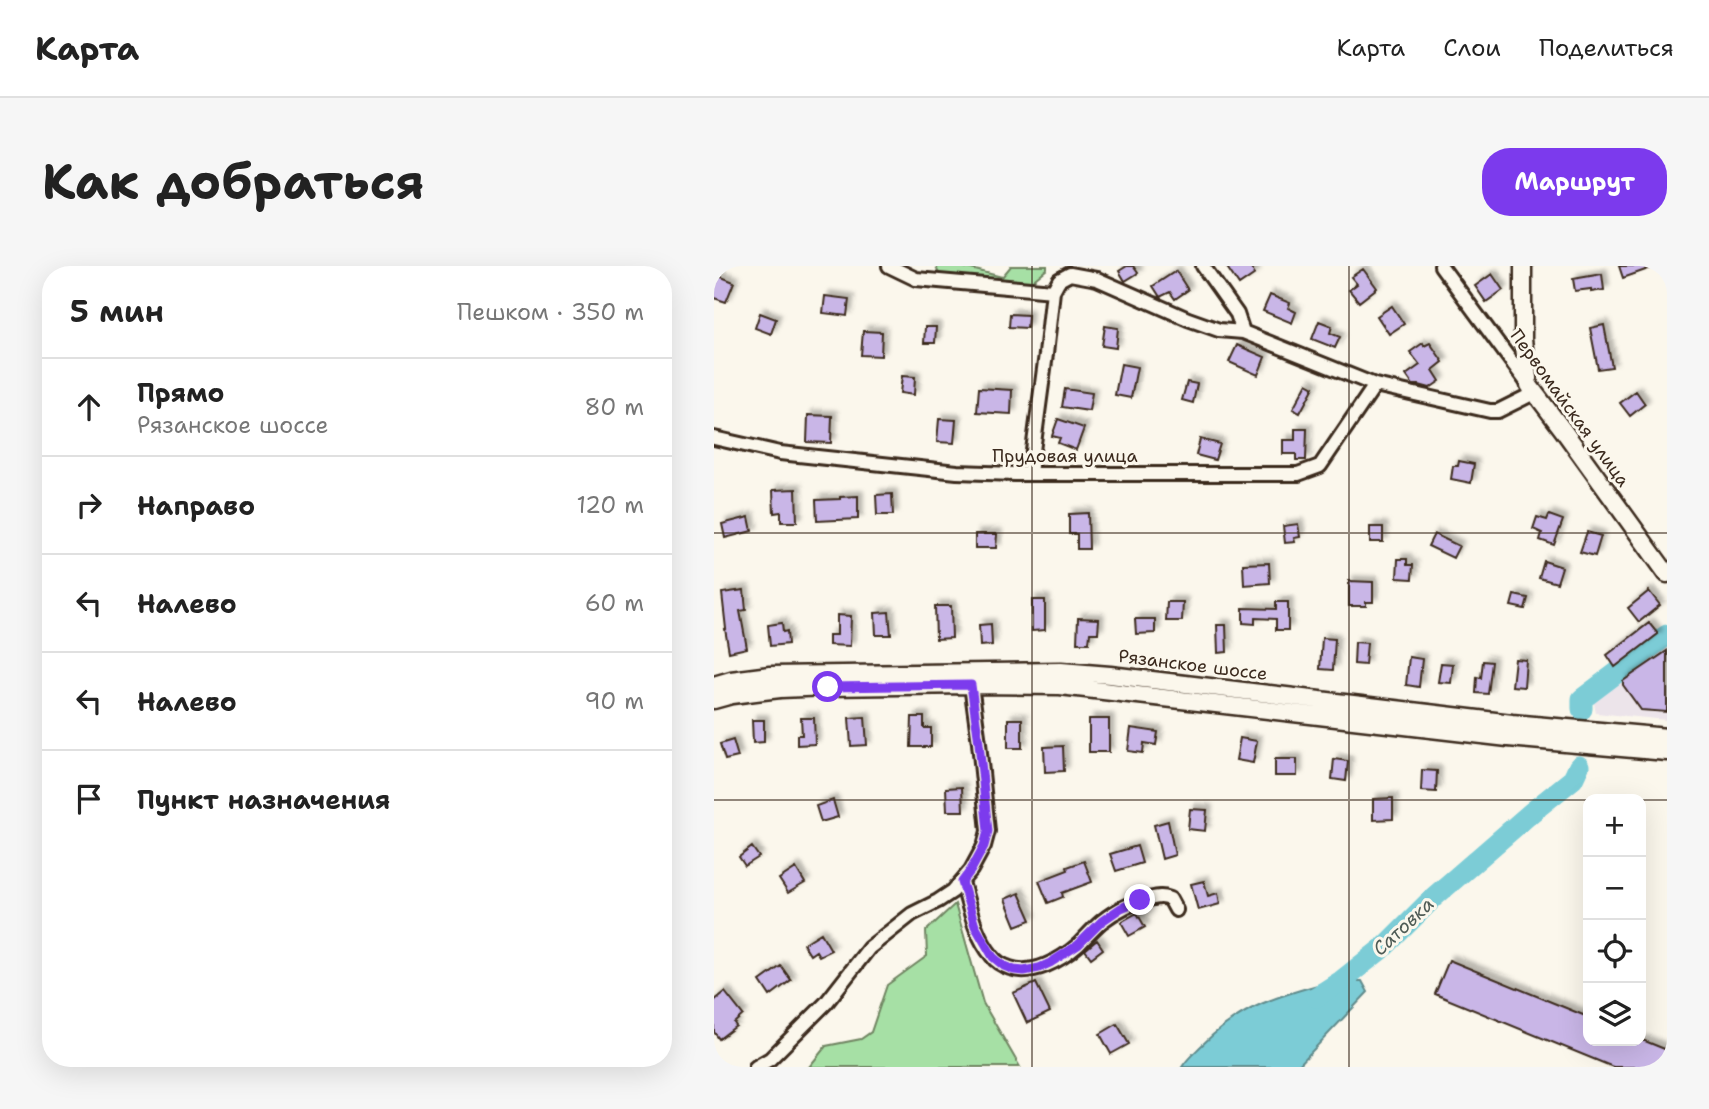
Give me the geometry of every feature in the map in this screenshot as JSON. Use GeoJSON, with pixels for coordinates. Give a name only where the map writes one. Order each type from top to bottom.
{"type":"FeatureCollection","features":[{"type":"Feature","properties":{"kind":"main road"},"geometry":{"type":"LineString","coordinates":[[1523,266],[1523,340],[1532,389]]}},
{"type":"Feature","properties":{"kind":"main road","name":"Первомайская улица"},"geometry":{"type":"LineString","coordinates":[[1532,389],[1667,574]]}},
{"type":"Feature","properties":{"kind":"main road","name":"Рязанское шоссе"},"geometry":{"type":"LineString","coordinates":[[714,685],[770,675],[1061,671],[1511,723],[1667,737]]}},
{"type":"Feature","properties":{"kind":"main road","name":"Рязанское шоссе"},"geometry":{"type":"LineString","coordinates":[[714,699],[792,688],[1060,686],[1508,737],[1667,752]]}},
{"type":"Feature","properties":{"kind":"street"},"geometry":{"type":"LineString","coordinates":[[889,266],[916,279],[1053,291]]}},
{"type":"Feature","properties":{"kind":"street"},"geometry":{"type":"LineString","coordinates":[[1203,266],[1237,314],[1243,332]]}},
{"type":"Feature","properties":{"kind":"street","name":"Первомайская улица"},"geometry":{"type":"LineString","coordinates":[[1441,266],[1532,389]]}},
{"type":"Feature","properties":{"kind":"street"},"geometry":{"type":"LineString","coordinates":[[1030,473],[1053,291],[1059,280],[1070,274],[1097,279],[1219,330],[1243,332],[1375,385],[1490,411],[1497,411],[1532,389]]}},
{"type":"Feature","properties":{"kind":"street","name":"Прудовая улица"},"geometry":{"type":"LineString","coordinates":[[714,438],[792,455],[957,472],[1298,474],[1320,466],[1375,385]]}},
{"type":"Feature","properties":{"kind":"street"},"geometry":{"type":"LineString","coordinates":[[757,1067],[770,1059],[826,1003],[869,948],[912,915],[938,901],[962,882],[971,870],[984,846],[988,831],[971,685]]}},
{"type":"Feature","properties":{"kind":"street"},"geometry":{"type":"LineString","coordinates":[[962,882],[975,926],[993,957],[1014,970],[1032,970],[1050,963],[1078,945],[1102,921],[1121,908],[1140,900],[1162,896],[1170,899],[1176,910]]}},
{"type":"Feature","properties":{"kind":"shaded area"},"geometry":{"type":"Polygon","coordinates":[[[1667,642],[1667,720],[1596,713],[1593,699],[1667,642]]]}},
{"type":"Feature","properties":{"kind":"green space"},"geometry":{"type":"Polygon","coordinates":[[[936,266],[960,266],[1002,277],[1011,266],[1047,266],[1047,269],[1030,283],[948,279],[938,272],[936,266]]]}},
{"type":"Feature","properties":{"kind":"green space"},"geometry":{"type":"Polygon","coordinates":[[[955,904],[983,1003],[1020,1067],[809,1067],[826,1046],[861,1039],[871,1032],[887,985],[927,956],[926,931],[955,904]]]}},
{"type":"Feature","properties":{"kind":"water"},"geometry":{"type":"Polygon","coordinates":[[[1332,981],[1362,981],[1368,992],[1297,1067],[1182,1067],[1216,1032],[1246,1012],[1278,997],[1332,981]]]}},
{"type":"Feature","properties":{"kind":"building"},"geometry":{"type":"Polygon","coordinates":[[[1133,266],[1138,273],[1125,281],[1119,271],[1133,266]]]}},
{"type":"Feature","properties":{"kind":"building"},"geometry":{"type":"Polygon","coordinates":[[[1226,266],[1250,266],[1255,274],[1239,285],[1226,266]]]}},
{"type":"Feature","properties":{"kind":"building"},"geometry":{"type":"Polygon","coordinates":[[[1619,266],[1653,266],[1654,267],[1623,278],[1619,266]]]}},
{"type":"Feature","properties":{"kind":"building"},"geometry":{"type":"Polygon","coordinates":[[[1363,269],[1377,288],[1359,302],[1349,290],[1357,284],[1351,277],[1363,269]]]}},
{"type":"Feature","properties":{"kind":"building"},"geometry":{"type":"Polygon","coordinates":[[[1176,271],[1188,290],[1175,299],[1170,292],[1160,297],[1153,286],[1176,271]]]}},
{"type":"Feature","properties":{"kind":"building"},"geometry":{"type":"Polygon","coordinates":[[[714,274],[734,282],[726,302],[714,298],[714,274]]]}},
{"type":"Feature","properties":{"kind":"building"},"geometry":{"type":"Polygon","coordinates":[[[1492,274],[1503,290],[1486,302],[1475,286],[1492,274]]]}},
{"type":"Feature","properties":{"kind":"building"},"geometry":{"type":"Polygon","coordinates":[[[1602,274],[1604,290],[1575,291],[1573,279],[1602,274]]]}},
{"type":"Feature","properties":{"kind":"building"},"geometry":{"type":"Polygon","coordinates":[[[1270,295],[1290,303],[1288,308],[1296,312],[1292,323],[1263,311],[1270,295]]]}},
{"type":"Feature","properties":{"kind":"building"},"geometry":{"type":"Polygon","coordinates":[[[825,296],[849,299],[847,316],[823,313],[825,296]]]}},
{"type":"Feature","properties":{"kind":"building"},"geometry":{"type":"Polygon","coordinates":[[[1392,306],[1404,324],[1389,334],[1377,316],[1392,306]]]}},
{"type":"Feature","properties":{"kind":"building"},"geometry":{"type":"Polygon","coordinates":[[[760,313],[776,319],[771,334],[755,328],[760,313]]]}},
{"type":"Feature","properties":{"kind":"building"},"geometry":{"type":"Polygon","coordinates":[[[1010,314],[1028,315],[1027,328],[1009,327],[1010,314]]]}},
{"type":"Feature","properties":{"kind":"building"},"geometry":{"type":"Polygon","coordinates":[[[1319,321],[1332,326],[1330,333],[1340,337],[1335,348],[1312,339],[1319,321]]]}},
{"type":"Feature","properties":{"kind":"building"},"geometry":{"type":"Polygon","coordinates":[[[1604,325],[1612,367],[1598,369],[1590,328],[1604,325]]]}},
{"type":"Feature","properties":{"kind":"building"},"geometry":{"type":"Polygon","coordinates":[[[1105,326],[1118,328],[1116,348],[1102,346],[1105,326]]]}},
{"type":"Feature","properties":{"kind":"building"},"geometry":{"type":"Polygon","coordinates":[[[925,327],[936,327],[935,343],[924,343],[925,327]]]}},
{"type":"Feature","properties":{"kind":"building"},"geometry":{"type":"Polygon","coordinates":[[[863,331],[882,332],[881,356],[861,355],[863,331]]]}},
{"type":"Feature","properties":{"kind":"building"},"geometry":{"type":"Polygon","coordinates":[[[1423,343],[1424,346],[1430,343],[1443,362],[1433,370],[1440,381],[1430,388],[1413,385],[1406,375],[1420,365],[1410,352],[1423,343]]]}},
{"type":"Feature","properties":{"kind":"building"},"geometry":{"type":"Polygon","coordinates":[[[1237,345],[1265,357],[1258,375],[1229,362],[1237,345]]]}},
{"type":"Feature","properties":{"kind":"building"},"geometry":{"type":"Polygon","coordinates":[[[1121,364],[1137,367],[1131,398],[1115,395],[1121,364]]]}},
{"type":"Feature","properties":{"kind":"building"},"geometry":{"type":"Polygon","coordinates":[[[902,376],[915,377],[914,395],[900,393],[902,376]]]}},
{"type":"Feature","properties":{"kind":"building"},"geometry":{"type":"Polygon","coordinates":[[[1187,382],[1197,384],[1193,403],[1182,400],[1187,382]]]}},
{"type":"Feature","properties":{"kind":"building"},"geometry":{"type":"Polygon","coordinates":[[[1307,383],[1314,387],[1300,413],[1293,409],[1307,383]]]}},
{"type":"Feature","properties":{"kind":"building"},"geometry":{"type":"Polygon","coordinates":[[[979,388],[1012,390],[1011,414],[977,412],[979,388]]]}},
{"type":"Feature","properties":{"kind":"building"},"geometry":{"type":"Polygon","coordinates":[[[1065,389],[1092,393],[1089,411],[1062,407],[1065,389]]]}},
{"type":"Feature","properties":{"kind":"building"},"geometry":{"type":"Polygon","coordinates":[[[1636,391],[1645,404],[1630,416],[1620,403],[1636,391]]]}},
{"type":"Feature","properties":{"kind":"building"},"geometry":{"type":"Polygon","coordinates":[[[808,415],[832,416],[831,443],[807,442],[808,415]]]}},
{"type":"Feature","properties":{"kind":"building"},"geometry":{"type":"Polygon","coordinates":[[[939,419],[956,420],[954,443],[937,442],[939,419]]]}},
{"type":"Feature","properties":{"kind":"building"},"geometry":{"type":"Polygon","coordinates":[[[1058,419],[1084,428],[1076,450],[1058,443],[1060,438],[1052,436],[1058,419]]]}},
{"type":"Feature","properties":{"kind":"building"},"geometry":{"type":"Polygon","coordinates":[[[1295,429],[1307,429],[1306,460],[1296,460],[1296,454],[1283,454],[1283,440],[1295,440],[1295,429]]]}},
{"type":"Feature","properties":{"kind":"building"},"geometry":{"type":"Polygon","coordinates":[[[1200,439],[1220,444],[1215,460],[1196,455],[1200,439]]]}},
{"type":"Feature","properties":{"kind":"building"},"geometry":{"type":"Polygon","coordinates":[[[1459,461],[1474,464],[1471,483],[1451,479],[1453,466],[1458,466],[1459,461]]]}},
{"type":"Feature","properties":{"kind":"building"},"geometry":{"type":"Polygon","coordinates":[[[796,489],[797,522],[781,522],[781,512],[774,513],[773,490],[796,489]]]}},
{"type":"Feature","properties":{"kind":"building"},"geometry":{"type":"Polygon","coordinates":[[[892,494],[893,515],[877,515],[876,495],[892,494]]]}},
{"type":"Feature","properties":{"kind":"building"},"geometry":{"type":"Polygon","coordinates":[[[858,496],[858,519],[817,521],[816,500],[858,496]]]}},
{"type":"Feature","properties":{"kind":"building"},"geometry":{"type":"Polygon","coordinates":[[[1088,513],[1089,549],[1077,549],[1077,534],[1069,534],[1069,514],[1088,513]]]}},
{"type":"Feature","properties":{"kind":"building"},"geometry":{"type":"Polygon","coordinates":[[[1549,515],[1563,520],[1554,545],[1540,540],[1542,533],[1533,529],[1537,517],[1547,520],[1549,515]]]}},
{"type":"Feature","properties":{"kind":"building"},"geometry":{"type":"Polygon","coordinates":[[[749,517],[752,531],[725,538],[722,524],[749,517]]]}},
{"type":"Feature","properties":{"kind":"building"},"geometry":{"type":"Polygon","coordinates":[[[1298,524],[1300,537],[1294,538],[1295,542],[1285,543],[1283,526],[1298,524]]]}},
{"type":"Feature","properties":{"kind":"building"},"geometry":{"type":"Polygon","coordinates":[[[1370,527],[1383,527],[1383,542],[1370,542],[1370,527]]]}},
{"type":"Feature","properties":{"kind":"building"},"geometry":{"type":"Polygon","coordinates":[[[1587,532],[1601,536],[1595,556],[1580,552],[1587,532]]]}},
{"type":"Feature","properties":{"kind":"building"},"geometry":{"type":"Polygon","coordinates":[[[975,534],[997,534],[996,548],[975,548],[975,534]]]}},
{"type":"Feature","properties":{"kind":"building"},"geometry":{"type":"Polygon","coordinates":[[[1434,534],[1459,546],[1453,558],[1428,546],[1434,534]]]}},
{"type":"Feature","properties":{"kind":"building"},"geometry":{"type":"Polygon","coordinates":[[[1398,559],[1407,559],[1407,565],[1413,565],[1412,579],[1397,578],[1398,559]]]}},
{"type":"Feature","properties":{"kind":"building"},"geometry":{"type":"Polygon","coordinates":[[[1544,561],[1562,567],[1557,583],[1539,578],[1544,561]]]}},
{"type":"Feature","properties":{"kind":"building"},"geometry":{"type":"Polygon","coordinates":[[[1269,563],[1270,583],[1244,585],[1243,564],[1269,563]]]}},
{"type":"Feature","properties":{"kind":"building"},"geometry":{"type":"Polygon","coordinates":[[[1349,581],[1373,582],[1373,602],[1366,602],[1366,606],[1349,606],[1349,581]]]}},
{"type":"Feature","properties":{"kind":"building"},"geometry":{"type":"Polygon","coordinates":[[[744,590],[746,610],[740,611],[747,648],[729,652],[722,593],[744,590]]]}},
{"type":"Feature","properties":{"kind":"building"},"geometry":{"type":"Polygon","coordinates":[[[1649,591],[1660,605],[1639,622],[1628,608],[1649,591]]]}},
{"type":"Feature","properties":{"kind":"building"},"geometry":{"type":"Polygon","coordinates":[[[1514,595],[1528,598],[1525,609],[1511,606],[1514,595]]]}},
{"type":"Feature","properties":{"kind":"building"},"geometry":{"type":"Polygon","coordinates":[[[1032,600],[1045,600],[1045,630],[1032,631],[1032,600]]]}},
{"type":"Feature","properties":{"kind":"building"},"geometry":{"type":"Polygon","coordinates":[[[1167,602],[1183,602],[1182,621],[1166,621],[1167,602]]]}},
{"type":"Feature","properties":{"kind":"building"},"geometry":{"type":"Polygon","coordinates":[[[1276,602],[1288,602],[1288,630],[1276,630],[1276,619],[1255,618],[1255,624],[1243,623],[1243,608],[1276,609],[1276,602]]]}},
{"type":"Feature","properties":{"kind":"building"},"geometry":{"type":"Polygon","coordinates":[[[935,606],[951,606],[952,638],[936,639],[935,606]]]}},
{"type":"Feature","properties":{"kind":"building"},"geometry":{"type":"Polygon","coordinates":[[[889,612],[891,635],[876,635],[875,613],[889,612]]]}},
{"type":"Feature","properties":{"kind":"building"},"geometry":{"type":"Polygon","coordinates":[[[837,615],[851,616],[850,646],[829,645],[829,635],[837,635],[837,615]]]}},
{"type":"Feature","properties":{"kind":"building"},"geometry":{"type":"Polygon","coordinates":[[[1078,618],[1099,619],[1098,633],[1090,633],[1089,643],[1077,643],[1078,618]]]}},
{"type":"Feature","properties":{"kind":"building"},"geometry":{"type":"Polygon","coordinates":[[[1135,619],[1155,619],[1155,633],[1136,634],[1135,619]]]}},
{"type":"Feature","properties":{"kind":"building"},"geometry":{"type":"Polygon","coordinates":[[[782,623],[783,632],[787,631],[788,644],[770,646],[768,625],[782,623]]]}},
{"type":"Feature","properties":{"kind":"building"},"geometry":{"type":"Polygon","coordinates":[[[1649,623],[1658,634],[1615,667],[1607,655],[1649,623]]]}},
{"type":"Feature","properties":{"kind":"building"},"geometry":{"type":"Polygon","coordinates":[[[991,624],[992,645],[980,646],[979,625],[991,624]]]}},
{"type":"Feature","properties":{"kind":"building"},"geometry":{"type":"Polygon","coordinates":[[[1217,625],[1226,625],[1227,652],[1218,653],[1217,625]]]}},
{"type":"Feature","properties":{"kind":"building"},"geometry":{"type":"Polygon","coordinates":[[[1322,638],[1335,639],[1333,670],[1320,669],[1322,638]]]}},
{"type":"Feature","properties":{"kind":"building"},"geometry":{"type":"Polygon","coordinates":[[[1355,642],[1367,643],[1365,665],[1354,664],[1355,642]]]}},
{"type":"Feature","properties":{"kind":"building"},"geometry":{"type":"Polygon","coordinates":[[[1667,651],[1667,712],[1641,710],[1623,685],[1623,681],[1667,651]]]}},
{"type":"Feature","properties":{"kind":"building"},"geometry":{"type":"Polygon","coordinates":[[[1409,657],[1422,659],[1419,687],[1406,685],[1409,657]]]}},
{"type":"Feature","properties":{"kind":"building"},"geometry":{"type":"Polygon","coordinates":[[[1515,659],[1526,660],[1524,687],[1512,686],[1515,659]]]}},
{"type":"Feature","properties":{"kind":"building"},"geometry":{"type":"Polygon","coordinates":[[[1483,661],[1492,662],[1488,694],[1476,693],[1477,677],[1481,678],[1483,661]]]}},
{"type":"Feature","properties":{"kind":"building"},"geometry":{"type":"Polygon","coordinates":[[[1441,663],[1453,664],[1451,683],[1438,682],[1441,663]]]}},
{"type":"Feature","properties":{"kind":"building"},"geometry":{"type":"Polygon","coordinates":[[[865,717],[867,745],[851,746],[849,718],[865,717]]]}},
{"type":"Feature","properties":{"kind":"building"},"geometry":{"type":"Polygon","coordinates":[[[912,717],[924,717],[924,728],[931,728],[931,747],[911,747],[912,717]]]}},
{"type":"Feature","properties":{"kind":"building"},"geometry":{"type":"Polygon","coordinates":[[[801,718],[814,718],[815,744],[797,745],[797,735],[802,735],[801,718]]]}},
{"type":"Feature","properties":{"kind":"building"},"geometry":{"type":"Polygon","coordinates":[[[1008,719],[1022,719],[1022,748],[1008,748],[1008,719]]]}},
{"type":"Feature","properties":{"kind":"building"},"geometry":{"type":"Polygon","coordinates":[[[1089,719],[1109,719],[1109,752],[1089,752],[1089,719]]]}},
{"type":"Feature","properties":{"kind":"building"},"geometry":{"type":"Polygon","coordinates":[[[752,720],[764,720],[764,742],[753,743],[752,720]]]}},
{"type":"Feature","properties":{"kind":"building"},"geometry":{"type":"Polygon","coordinates":[[[1131,728],[1158,732],[1156,745],[1144,743],[1143,753],[1128,751],[1131,728]]]}},
{"type":"Feature","properties":{"kind":"building"},"geometry":{"type":"Polygon","coordinates":[[[1240,738],[1257,741],[1253,763],[1236,760],[1240,738]]]}},
{"type":"Feature","properties":{"kind":"building"},"geometry":{"type":"Polygon","coordinates":[[[733,740],[738,757],[725,760],[720,744],[733,740]]]}},
{"type":"Feature","properties":{"kind":"building"},"geometry":{"type":"Polygon","coordinates":[[[1063,746],[1064,771],[1045,772],[1044,747],[1063,746]]]}},
{"type":"Feature","properties":{"kind":"building"},"geometry":{"type":"Polygon","coordinates":[[[1275,759],[1297,759],[1297,776],[1275,776],[1275,759]]]}},
{"type":"Feature","properties":{"kind":"building"},"geometry":{"type":"Polygon","coordinates":[[[1334,759],[1348,761],[1346,781],[1332,779],[1334,759]]]}},
{"type":"Feature","properties":{"kind":"building"},"geometry":{"type":"Polygon","coordinates":[[[1422,770],[1437,771],[1436,792],[1421,791],[1422,770]]]}},
{"type":"Feature","properties":{"kind":"building"},"geometry":{"type":"Polygon","coordinates":[[[962,787],[963,811],[947,811],[946,788],[962,787]]]}},
{"type":"Feature","properties":{"kind":"building"},"geometry":{"type":"Polygon","coordinates":[[[1393,798],[1393,819],[1373,820],[1373,799],[1393,798]]]}},
{"type":"Feature","properties":{"kind":"building"},"geometry":{"type":"Polygon","coordinates":[[[833,800],[838,817],[821,822],[816,806],[833,800]]]}},
{"type":"Feature","properties":{"kind":"building"},"geometry":{"type":"Polygon","coordinates":[[[1190,809],[1207,810],[1205,831],[1188,829],[1190,809]]]}},
{"type":"Feature","properties":{"kind":"building"},"geometry":{"type":"Polygon","coordinates":[[[1168,821],[1175,855],[1162,859],[1154,825],[1168,821]]]}},
{"type":"Feature","properties":{"kind":"building"},"geometry":{"type":"Polygon","coordinates":[[[1137,846],[1142,863],[1116,871],[1110,854],[1137,846]]]}},
{"type":"Feature","properties":{"kind":"building"},"geometry":{"type":"Polygon","coordinates":[[[752,847],[759,857],[745,866],[739,857],[752,847]]]}},
{"type":"Feature","properties":{"kind":"building"},"geometry":{"type":"Polygon","coordinates":[[[1084,861],[1092,882],[1062,893],[1063,897],[1048,903],[1039,881],[1084,861]]]}},
{"type":"Feature","properties":{"kind":"building"},"geometry":{"type":"Polygon","coordinates":[[[796,868],[805,883],[788,893],[779,879],[796,868]]]}},
{"type":"Feature","properties":{"kind":"building"},"geometry":{"type":"Polygon","coordinates":[[[1204,881],[1208,896],[1218,893],[1220,904],[1198,910],[1191,884],[1204,881]]]}},
{"type":"Feature","properties":{"kind":"building"},"geometry":{"type":"Polygon","coordinates":[[[1019,893],[1031,920],[1016,926],[1005,899],[1019,893]]]}},
{"type":"Feature","properties":{"kind":"building"},"geometry":{"type":"Polygon","coordinates":[[[1137,913],[1145,927],[1129,936],[1121,922],[1137,913]]]}},
{"type":"Feature","properties":{"kind":"building"},"geometry":{"type":"Polygon","coordinates":[[[821,933],[831,950],[819,956],[816,951],[810,955],[803,944],[821,933]]]}},
{"type":"Feature","properties":{"kind":"building"},"geometry":{"type":"Polygon","coordinates":[[[1097,940],[1103,949],[1091,958],[1085,950],[1097,940]]]}},
{"type":"Feature","properties":{"kind":"building"},"geometry":{"type":"Polygon","coordinates":[[[1449,960],[1583,1015],[1583,1046],[1646,1046],[1646,1041],[1667,1050],[1667,1067],[1613,1067],[1435,994],[1449,960]]]}},
{"type":"Feature","properties":{"kind":"building"},"geometry":{"type":"Polygon","coordinates":[[[781,966],[791,980],[770,996],[760,981],[781,966]]]}},
{"type":"Feature","properties":{"kind":"building"},"geometry":{"type":"Polygon","coordinates":[[[1036,983],[1050,1012],[1027,1023],[1013,993],[1036,983]]]}},
{"type":"Feature","properties":{"kind":"building"},"geometry":{"type":"Polygon","coordinates":[[[725,992],[743,1015],[734,1023],[736,1026],[719,1039],[714,1032],[714,1001],[725,992]]]}},
{"type":"Feature","properties":{"kind":"building"},"geometry":{"type":"Polygon","coordinates":[[[1117,1024],[1129,1044],[1111,1054],[1100,1034],[1117,1024]]]}},
{"type":"Feature","properties":{"kind":"waterway","name":"Сатовка"},"geometry":{"type":"LineString","coordinates":[[1582,709],[1582,699],[1667,635]]}},
{"type":"Feature","properties":{"kind":"waterway","name":"Сатовка"},"geometry":{"type":"LineString","coordinates":[[1316,997],[1384,947],[1434,897],[1573,779],[1579,766]]}},
{"type":"Feature","properties":{"kind":"route"},"geometry":{"type":"LineString","coordinates":[[828,687],[971,685],[988,831],[984,846],[962,882],[975,926],[993,957],[1004,966],[1024,971],[1050,963],[1078,945],[1102,921],[1121,908],[1140,900]]}}]}
